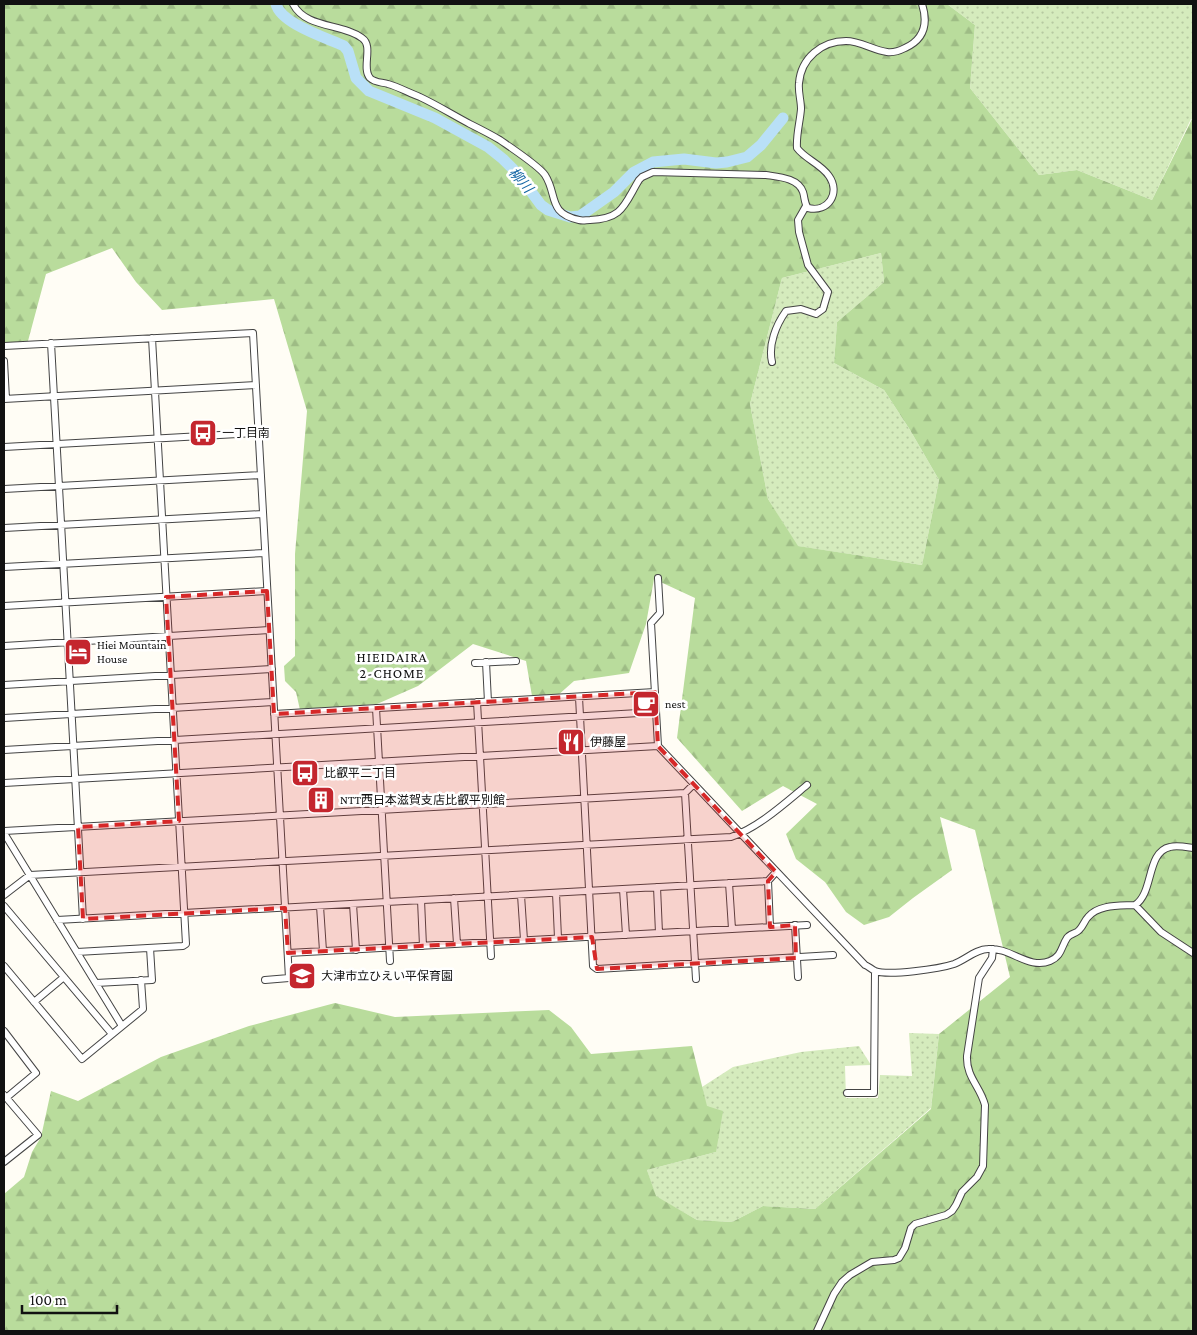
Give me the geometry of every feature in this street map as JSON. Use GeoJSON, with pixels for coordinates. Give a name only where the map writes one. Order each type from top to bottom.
{"type":"FeatureCollection","features":[{"type":"Feature","properties":{"kind":"street"},"geometry":{"type":"LineString","coordinates":[[293,4],[300,14],[307,18],[353,33],[365,41],[366,66],[368,75],[371,78],[442,108],[500,140],[541,171],[548,182],[555,205],[564,214],[578,220],[597,221],[610,217],[623,208],[642,177],[653,172],[766,175],[783,178],[795,183],[802,189],[806,206],[798,220],[799,232],[808,265],[828,292],[823,309],[816,314],[801,309],[786,312],[769,351],[772,362]]}},
{"type":"Feature","properties":{"kind":"street"},"geometry":{"type":"LineString","coordinates":[[806,206],[811,209],[825,207],[830,201],[834,190],[828,174],[796,148],[801,107],[799,83],[805,65],[813,52],[825,46],[841,42],[856,42],[887,52],[896,52],[908,47],[920,38],[924,32],[926,18],[922,4]]}},
{"type":"Feature","properties":{"kind":"street"},"geometry":{"type":"LineString","coordinates":[[4,346],[253,333],[289,978],[265,980]]}},
{"type":"Feature","properties":{"kind":"street"},"geometry":{"type":"LineString","coordinates":[[77,952],[183,946],[186,944],[152,338]]}},
{"type":"Feature","properties":{"kind":"street"},"geometry":{"type":"LineString","coordinates":[[51,344],[83,919]]}},
{"type":"Feature","properties":{"kind":"street"},"geometry":{"type":"LineString","coordinates":[[4,361],[5,399],[256,385]]}},
{"type":"Feature","properties":{"kind":"street"},"geometry":{"type":"LineString","coordinates":[[4,447],[258,432]]}},
{"type":"Feature","properties":{"kind":"street"},"geometry":{"type":"LineString","coordinates":[[4,489],[261,475]]}},
{"type":"Feature","properties":{"kind":"street"},"geometry":{"type":"LineString","coordinates":[[4,528],[263,514]]}},
{"type":"Feature","properties":{"kind":"street"},"geometry":{"type":"LineString","coordinates":[[4,567],[265,553]]}},
{"type":"Feature","properties":{"kind":"street"},"geometry":{"type":"LineString","coordinates":[[658,578],[660,613],[651,623],[658,746],[865,964],[875,970],[912,971],[938,968],[962,960],[982,950],[993,949],[1004,950],[1037,964],[1043,963],[1058,956],[1068,937],[1080,929],[1087,918],[1094,912],[1115,906],[1135,905],[1144,896],[1159,853],[1169,847],[1193,848]]}},
{"type":"Feature","properties":{"kind":"street"},"geometry":{"type":"LineString","coordinates":[[4,606],[267,591]]}},
{"type":"Feature","properties":{"kind":"street"},"geometry":{"type":"LineString","coordinates":[[4,646],[269,630]]}},
{"type":"Feature","properties":{"kind":"street"},"geometry":{"type":"LineString","coordinates":[[475,663],[516,661]]}},
{"type":"Feature","properties":{"kind":"street"},"geometry":{"type":"LineString","coordinates":[[486,662],[488,702]]}},
{"type":"Feature","properties":{"kind":"street"},"geometry":{"type":"LineString","coordinates":[[4,685],[272,669]]}},
{"type":"Feature","properties":{"kind":"street"},"geometry":{"type":"LineString","coordinates":[[274,714],[655,692]]}},
{"type":"Feature","properties":{"kind":"street"},"geometry":{"type":"LineString","coordinates":[[579,697],[593,966],[597,969],[833,956]]}},
{"type":"Feature","properties":{"kind":"street"},"geometry":{"type":"LineString","coordinates":[[4,718],[273,702]]}},
{"type":"Feature","properties":{"kind":"street"},"geometry":{"type":"LineString","coordinates":[[477,702],[491,956]]}},
{"type":"Feature","properties":{"kind":"street"},"geometry":{"type":"LineString","coordinates":[[376,708],[390,961]]}},
{"type":"Feature","properties":{"kind":"street"},"geometry":{"type":"LineString","coordinates":[[4,750],[656,712]]}},
{"type":"Feature","properties":{"kind":"street"},"geometry":{"type":"LineString","coordinates":[[4,783],[658,746]]}},
{"type":"Feature","properties":{"kind":"street"},"geometry":{"type":"LineString","coordinates":[[694,784],[686,793],[696,979]]}},
{"type":"Feature","properties":{"kind":"street"},"geometry":{"type":"LineString","coordinates":[[4,895],[30,875],[731,837],[740,834],[778,810],[807,784]]}},
{"type":"Feature","properties":{"kind":"street"},"geometry":{"type":"LineString","coordinates":[[122,1026],[4,832],[686,793]]}},
{"type":"Feature","properties":{"kind":"street"},"geometry":{"type":"LineString","coordinates":[[770,927],[768,881],[776,872]]}},
{"type":"Feature","properties":{"kind":"street"},"geometry":{"type":"LineString","coordinates":[[57,920],[768,881]]}},
{"type":"Feature","properties":{"kind":"street"},"geometry":{"type":"LineString","coordinates":[[729,883],[732,929]]}},
{"type":"Feature","properties":{"kind":"street"},"geometry":{"type":"LineString","coordinates":[[657,887],[659,933]]}},
{"type":"Feature","properties":{"kind":"street"},"geometry":{"type":"LineString","coordinates":[[623,889],[626,935]]}},
{"type":"Feature","properties":{"kind":"street"},"geometry":{"type":"LineString","coordinates":[[556,893],[558,938]]}},
{"type":"Feature","properties":{"kind":"street"},"geometry":{"type":"LineString","coordinates":[[521,894],[524,940]]}},
{"type":"Feature","properties":{"kind":"street"},"geometry":{"type":"LineString","coordinates":[[454,898],[457,944]]}},
{"type":"Feature","properties":{"kind":"street"},"geometry":{"type":"LineString","coordinates":[[421,900],[423,946]]}},
{"type":"Feature","properties":{"kind":"street"},"geometry":{"type":"LineString","coordinates":[[353,904],[356,950]]}},
{"type":"Feature","properties":{"kind":"street"},"geometry":{"type":"LineString","coordinates":[[1135,905],[1161,932],[1193,953]]}},
{"type":"Feature","properties":{"kind":"street"},"geometry":{"type":"LineString","coordinates":[[4,906],[112,1034]]}},
{"type":"Feature","properties":{"kind":"street"},"geometry":{"type":"LineString","coordinates":[[320,906],[323,951]]}},
{"type":"Feature","properties":{"kind":"street"},"geometry":{"type":"LineString","coordinates":[[288,953],[808,925]]}},
{"type":"Feature","properties":{"kind":"street"},"geometry":{"type":"LineString","coordinates":[[795,926],[798,977]]}},
{"type":"Feature","properties":{"kind":"street"},"geometry":{"type":"LineString","coordinates":[[96,983],[152,980],[150,948]]}},
{"type":"Feature","properties":{"kind":"street"},"geometry":{"type":"LineString","coordinates":[[817,1331],[834,1294],[842,1282],[872,1262],[899,1258],[915,1224],[946,1215],[952,1211],[962,1192],[982,1171],[986,1105],[968,1070],[967,1056],[979,978],[992,958],[993,949]]}},
{"type":"Feature","properties":{"kind":"street"},"geometry":{"type":"LineString","coordinates":[[4,966],[82,1059],[143,1009],[141,980]]}},
{"type":"Feature","properties":{"kind":"street"},"geometry":{"type":"LineString","coordinates":[[847,1093],[874,1093],[875,970]]}},
{"type":"Feature","properties":{"kind":"street"},"geometry":{"type":"LineString","coordinates":[[34,1002],[64,978]]}},
{"type":"Feature","properties":{"kind":"street"},"geometry":{"type":"LineString","coordinates":[[4,1031],[36,1073],[5,1096],[38,1135],[5,1158]]}},
{"type":"Feature","properties":{"kind":"highlighted area"},"geometry":{"type":"Polygon","coordinates":[[[267,591],[274,714],[655,692],[658,746],[776,872],[768,881],[770,927],[795,925],[796,958],[597,969],[592,937],[288,953],[285,908],[83,919],[78,827],[179,821],[166,597],[267,591]]]}},
{"type":"Feature","properties":{"kind":"green space"},"geometry":{"type":"Polygon","coordinates":[[[4,4],[947,4],[975,25],[970,88],[1039,175],[1077,170],[1152,200],[1192,119],[1193,1331],[4,1331],[4,1194],[24,1177],[32,1152],[41,1137],[51,1091],[78,1101],[161,1057],[249,1026],[335,1003],[395,1017],[549,1010],[571,1027],[591,1054],[692,1046],[707,1106],[723,1111],[716,1152],[647,1170],[656,1196],[697,1220],[732,1222],[763,1206],[815,1209],[931,1109],[939,1034],[1010,977],[975,830],[940,817],[952,870],[889,917],[864,925],[846,912],[825,882],[796,859],[786,834],[817,804],[783,786],[742,811],[677,738],[695,598],[654,579],[646,624],[629,673],[574,681],[557,696],[532,696],[526,661],[473,644],[418,686],[377,704],[300,710],[296,692],[285,681],[284,666],[295,656],[295,554],[307,411],[274,299],[162,310],[136,282],[112,248],[46,274],[28,341],[4,350],[4,4]],[[881,253],[782,278],[750,404],[768,499],[798,546],[922,565],[939,480],[884,390],[834,363],[837,322],[884,282],[881,253]]]}},
{"type":"Feature","properties":{"kind":"green space"},"geometry":{"type":"Polygon","coordinates":[[[947,4],[1193,4],[1193,120],[1191,119],[1152,200],[1077,170],[1039,175],[970,88],[975,25],[947,4]]]}},
{"type":"Feature","properties":{"kind":"green space"},"geometry":{"type":"Polygon","coordinates":[[[881,253],[884,282],[837,322],[834,363],[884,390],[939,480],[922,565],[797,546],[768,499],[750,404],[782,278],[881,253]]]}},
{"type":"Feature","properties":{"kind":"green space"},"geometry":{"type":"Polygon","coordinates":[[[909,1033],[939,1034],[931,1108],[815,1209],[763,1206],[732,1222],[697,1220],[655,1196],[647,1170],[716,1152],[702,1087],[733,1067],[801,1052],[859,1046],[871,1065],[845,1066],[846,1098],[878,1098],[880,1075],[912,1076],[909,1033]]]}},
{"type":"Feature","properties":{"kind":"waterway","name":"柳川"},"geometry":{"type":"LineString","coordinates":[[276,4],[286,18],[295,24],[344,46],[348,51],[356,78],[369,91],[435,118],[488,147],[518,174],[541,205],[548,210],[570,217],[580,216],[614,192],[634,172],[653,162],[684,159],[716,163],[747,157],[761,145],[783,118]]}},
{"type":"Feature","properties":{"kind":"place","name":"一丁目南"},"geometry":{"type":"Point","coordinates":[203,433]}},
{"type":"Feature","properties":{"kind":"place","name":"Hiei Mountain House"},"geometry":{"type":"Point","coordinates":[78,652]}},
{"type":"Feature","properties":{"kind":"place","name":"nest"},"geometry":{"type":"Point","coordinates":[646,704]}},
{"type":"Feature","properties":{"kind":"place","name":"伊藤屋"},"geometry":{"type":"Point","coordinates":[571,742]}},
{"type":"Feature","properties":{"kind":"place","name":"比叡平二丁目"},"geometry":{"type":"Point","coordinates":[305,773]}},
{"type":"Feature","properties":{"kind":"place","name":"NTT西日本滋賀支店比叡平別館"},"geometry":{"type":"Point","coordinates":[321,800]}},
{"type":"Feature","properties":{"kind":"place","name":"大津市立ひえい平保育園"},"geometry":{"type":"Point","coordinates":[302,976]}},
{"type":"Feature","properties":{"kind":"district","name":"HIEIDAIRA 2-CHOME"},"geometry":{"type":"Point","coordinates":[392,666]}}]}
